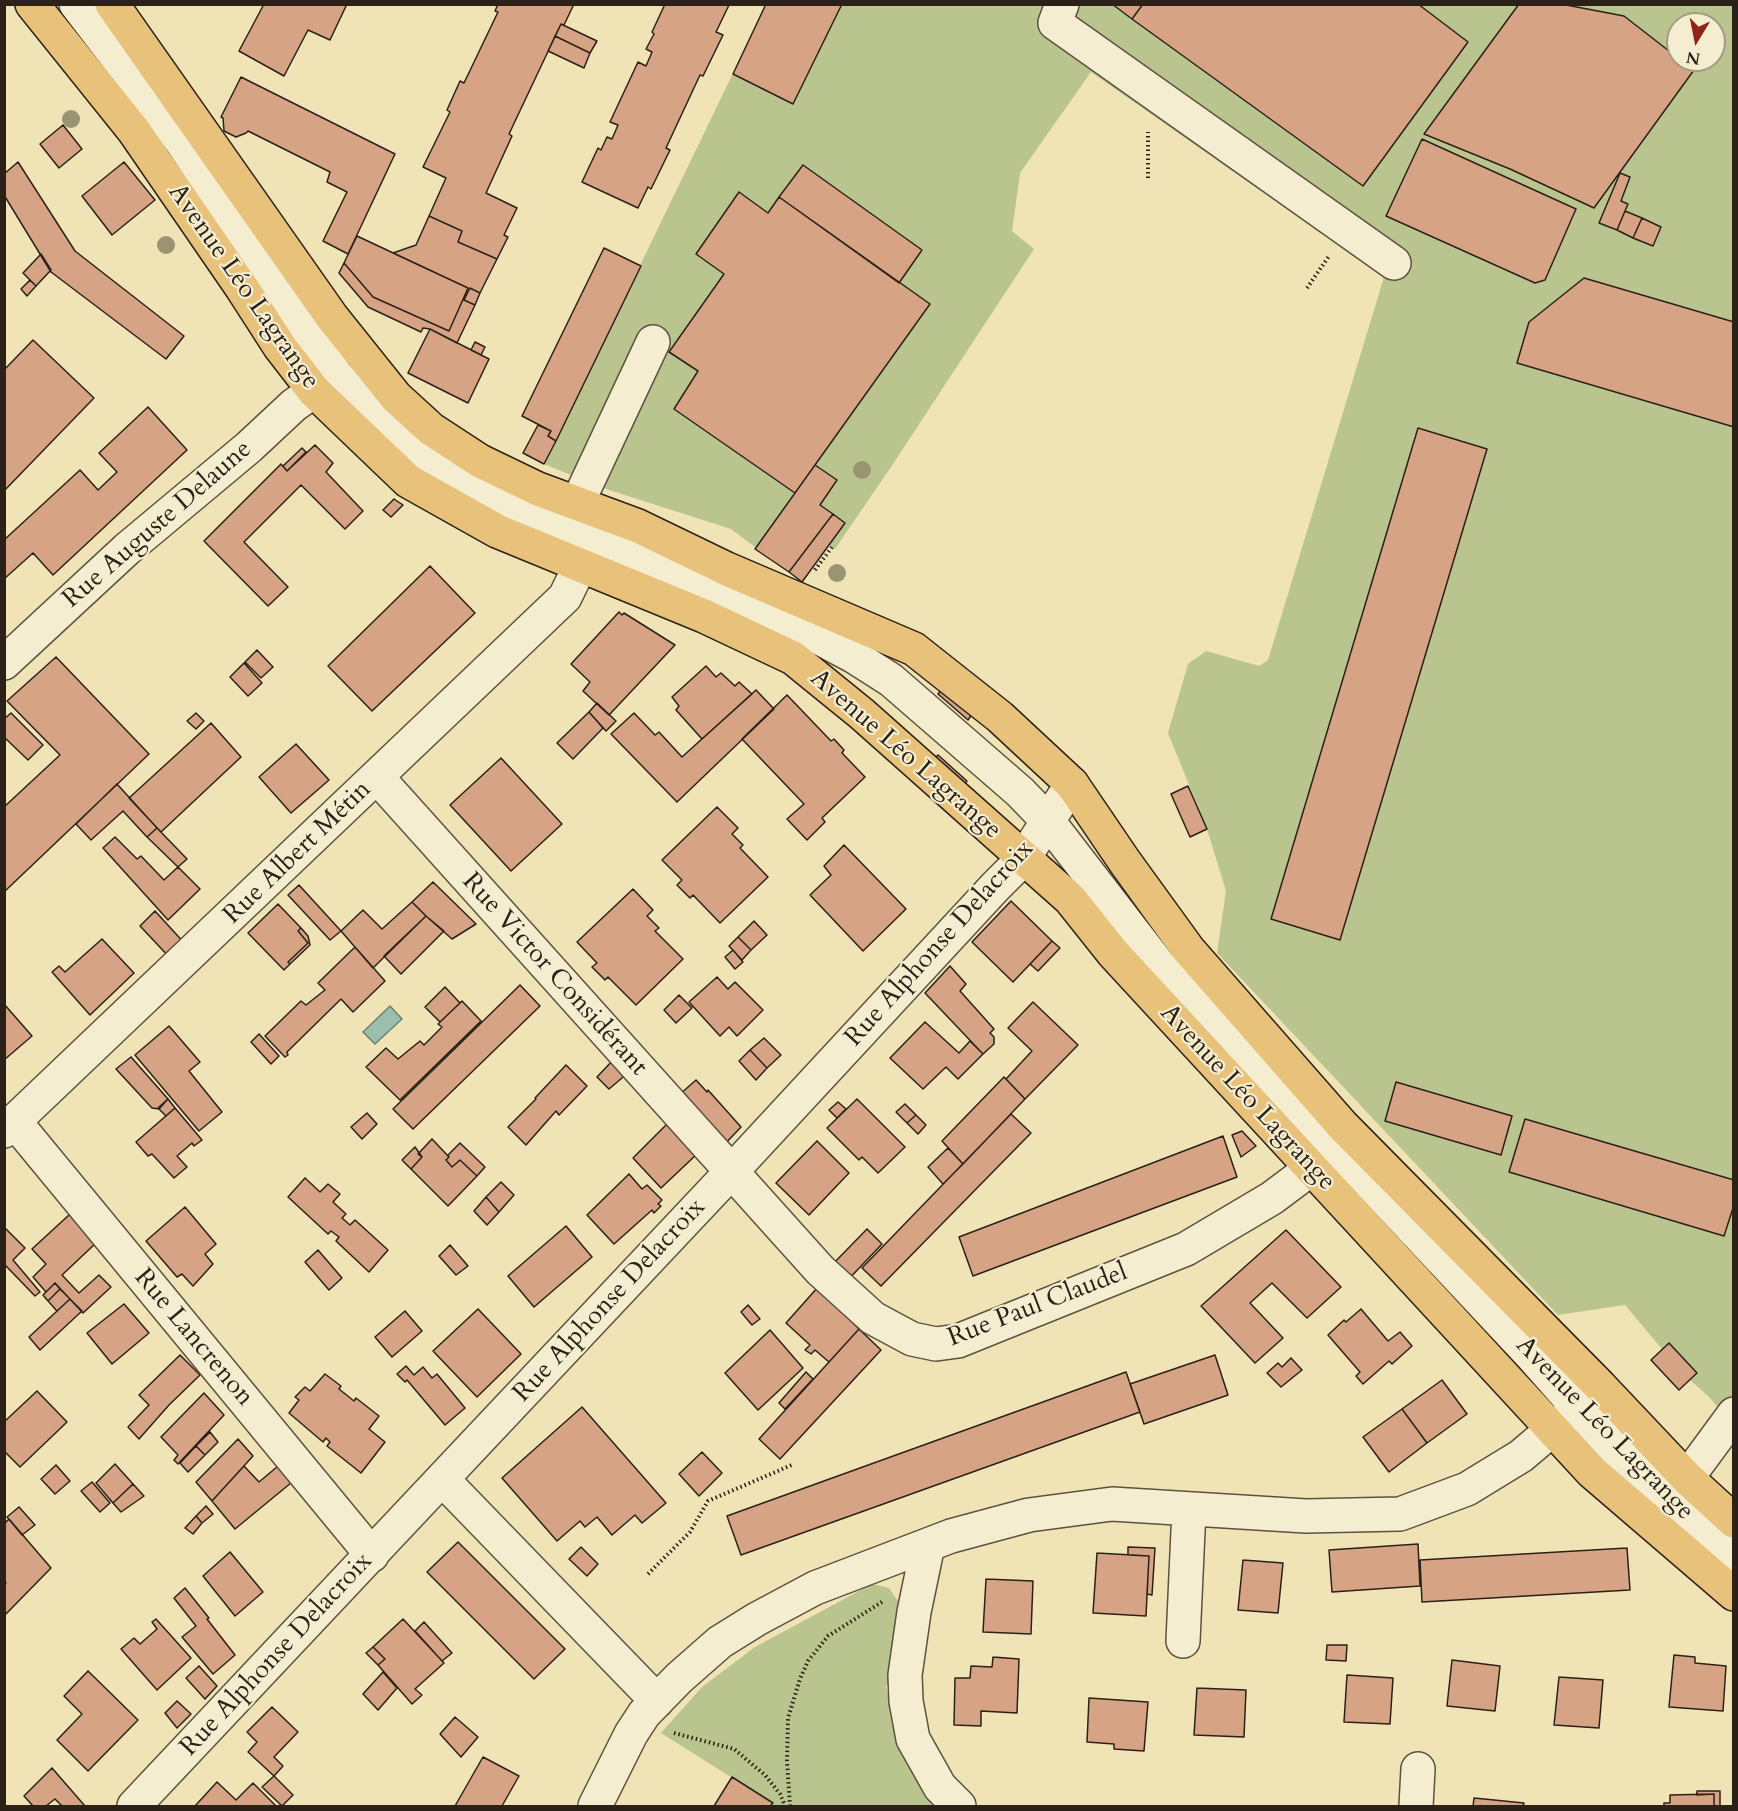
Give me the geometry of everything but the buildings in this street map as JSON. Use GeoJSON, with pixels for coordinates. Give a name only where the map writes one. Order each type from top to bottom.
{"type":"FeatureCollection","features":[{"type":"Feature","properties":{"kind":"main road","name":"Avenue Léo Lagrange"},"geometry":{"type":"LineString","coordinates":[[32,4],[134,131],[280,347],[314,391],[408,481],[497,531],[704,616],[793,658],[862,714],[1070,899],[1113,953],[1592,1472],[1734,1594]]}},
{"type":"Feature","properties":{"kind":"main road","name":"Avenue Léo Lagrange"},"geometry":{"type":"LineString","coordinates":[[112,4],[332,317],[396,397],[431,429],[470,456],[538,489],[638,526],[727,568],[914,650],[999,717],[1072,784],[1188,949],[1343,1126],[1589,1397],[1687,1478],[1734,1521]]}},
{"type":"Feature","properties":{"kind":"street","name":"Avenue Léo Lagrange"},"geometry":{"type":"LineString","coordinates":[[76,4],[181,141],[336,375],[367,407],[426,459],[474,488],[601,545],[628,554],[789,622],[855,657],[891,680],[1012,785],[1048,820],[1159,965],[1343,1154],[1533,1357],[1589,1397],[1616,1450],[1734,1559]]}},
{"type":"Feature","properties":{"kind":"street"},"geometry":{"type":"LineString","coordinates":[[1062,4],[1055,23],[1394,263]]}},
{"type":"Feature","properties":{"kind":"street"},"geometry":{"type":"LineString","coordinates":[[577,504],[653,342]]}},
{"type":"Feature","properties":{"kind":"street","name":"Rue Auguste Delaune"},"geometry":{"type":"LineString","coordinates":[[4,663],[127,549],[249,447],[294,405],[314,391]]}},
{"type":"Feature","properties":{"kind":"street","name":"Rue Albert Métin"},"geometry":{"type":"LineString","coordinates":[[10,1127],[565,597],[580,566]]}},
{"type":"Feature","properties":{"kind":"street","name":"Rue Victor Considérant"},"geometry":{"type":"LineString","coordinates":[[377,777],[732,1172]]}},
{"type":"Feature","properties":{"kind":"street","name":"Rue Alphonse Delacroix"},"geometry":{"type":"LineString","coordinates":[[134,1806],[732,1172],[1023,859],[1072,784]]}},
{"type":"Feature","properties":{"kind":"street","name":"Rue Lancrenon"},"geometry":{"type":"LineString","coordinates":[[10,1127],[372,1555]]}},
{"type":"Feature","properties":{"kind":"street","name":"Rue Paul Claudel"},"geometry":{"type":"LineString","coordinates":[[732,1172],[820,1270],[854,1302],[873,1318],[912,1339],[936,1344],[958,1341],[1186,1248],[1272,1198],[1312,1168]]}},
{"type":"Feature","properties":{"kind":"street"},"geometry":{"type":"LineString","coordinates":[[595,1806],[631,1734],[644,1714],[679,1678],[720,1642],[815,1588],[951,1536],[1041,1514],[1112,1504],[1306,1516],[1400,1514],[1467,1490],[1521,1456],[1554,1430],[1589,1397]]}},
{"type":"Feature","properties":{"kind":"street"},"geometry":{"type":"LineString","coordinates":[[1687,1478],[1734,1414]]}},
{"type":"Feature","properties":{"kind":"street"},"geometry":{"type":"LineString","coordinates":[[441,1479],[657,1701]]}},
{"type":"Feature","properties":{"kind":"street"},"geometry":{"type":"LineString","coordinates":[[1183,1641],[1190,1509]]}},
{"type":"Feature","properties":{"kind":"street"},"geometry":{"type":"LineString","coordinates":[[928,1545],[912,1623],[905,1675],[906,1701],[913,1739],[940,1787],[959,1806]]}},
{"type":"Feature","properties":{"kind":"street"},"geometry":{"type":"LineString","coordinates":[[1416,1806],[1418,1769]]}},
{"type":"Feature","properties":{"kind":"path"},"geometry":{"type":"LineString","coordinates":[[812,575],[832,546]]}},
{"type":"Feature","properties":{"kind":"path"},"geometry":{"type":"LineString","coordinates":[[648,1574],[690,1532],[708,1501],[794,1464]]}},
{"type":"Feature","properties":{"kind":"path"},"geometry":{"type":"LineString","coordinates":[[787,1806],[788,1718],[808,1661],[828,1636],[885,1600]]}},
{"type":"Feature","properties":{"kind":"path"},"geometry":{"type":"LineString","coordinates":[[671,1732],[734,1749],[765,1775],[787,1806]]}},
{"type":"Feature","properties":{"kind":"green space"},"geometry":{"type":"Polygon","coordinates":[[[766,5],[1733,5],[1734,1396],[1722,1412],[1690,1380],[1625,1305],[1558,1315],[1217,953],[1226,891],[1207,829],[1168,733],[1188,664],[1206,651],[1259,666],[1268,660],[1384,277],[1091,72],[1020,173],[1012,231],[1034,249],[835,549],[829,545],[802,582],[731,529],[603,488],[544,464],[766,5]]]}},
{"type":"Feature","properties":{"kind":"green space"},"geometry":{"type":"Polygon","coordinates":[[[872,1584],[889,1588],[902,1607],[898,1679],[886,1686],[899,1741],[947,1806],[770,1806],[772,1803],[661,1733],[702,1687],[755,1647],[872,1584]]]}},
{"type":"Feature","properties":{"kind":"shaded area"},"geometry":{"type":"Polygon","coordinates":[[[390,1006],[402,1019],[375,1044],[363,1032],[390,1006]]]}}]}
